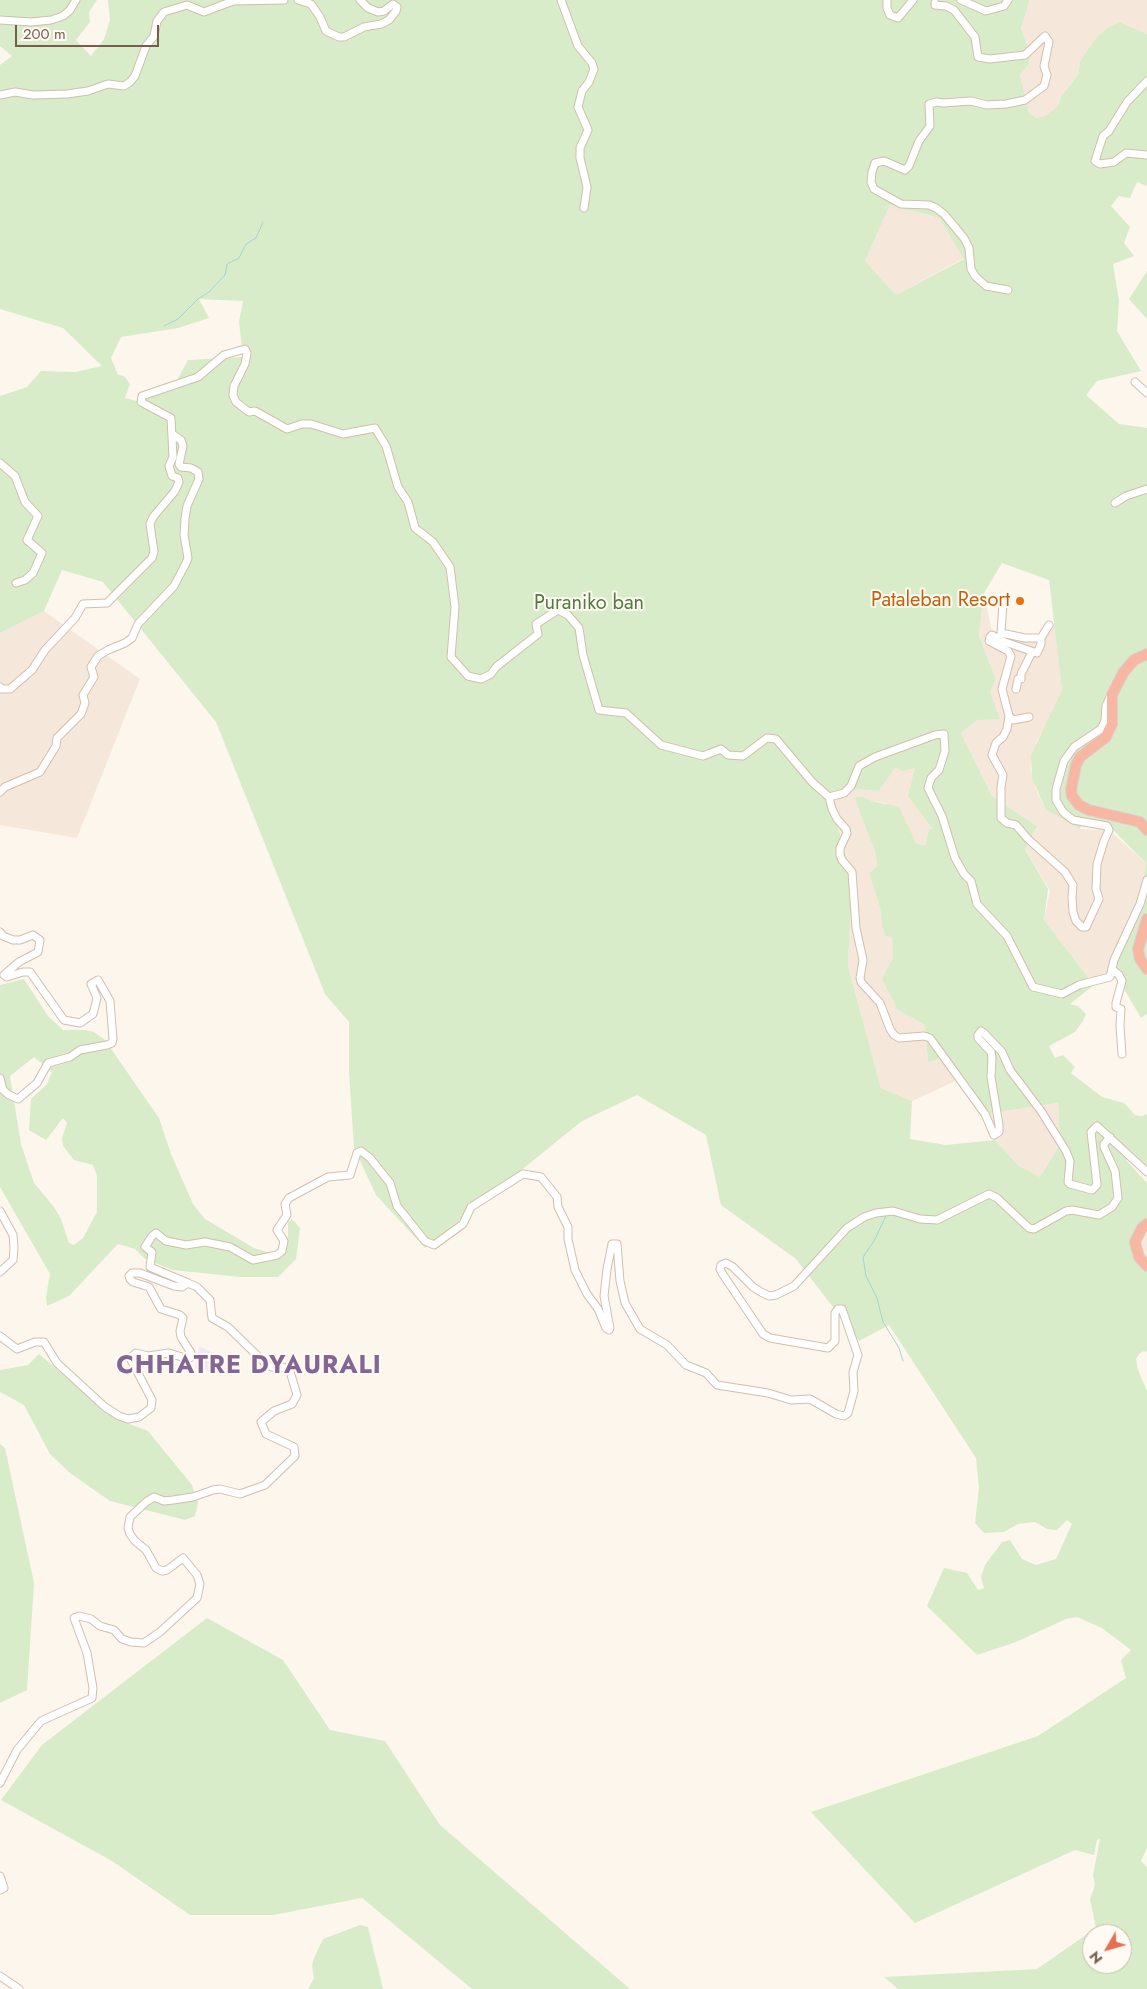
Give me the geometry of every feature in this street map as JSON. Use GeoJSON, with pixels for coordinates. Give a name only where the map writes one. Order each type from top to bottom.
{"type":"FeatureCollection","features":[{"type":"Feature","properties":{"kind":"highway"},"geometry":{"type":"LineString","coordinates":[[1147,654],[1128,665],[1122,673],[1112,695],[1112,724],[1106,737],[1080,757],[1076,765],[1072,796],[1079,805],[1140,822],[1147,830]]}},
{"type":"Feature","properties":{"kind":"highway"},"geometry":{"type":"LineString","coordinates":[[1147,919],[1138,949],[1140,959],[1147,969]]}},
{"type":"Feature","properties":{"kind":"highway"},"geometry":{"type":"LineString","coordinates":[[1147,1224],[1137,1236],[1135,1247],[1138,1257],[1147,1266]]}},
{"type":"Feature","properties":{"kind":"street"},"geometry":{"type":"LineString","coordinates":[[0,20],[31,22],[51,20],[63,16],[70,10],[76,0]]}},
{"type":"Feature","properties":{"kind":"street"},"geometry":{"type":"LineString","coordinates":[[0,95],[15,92],[33,95],[67,94],[88,91],[108,84],[124,86],[134,76],[146,46],[154,36],[157,21],[164,12],[187,6],[204,12],[233,1],[284,0]]}},
{"type":"Feature","properties":{"kind":"street"},"geometry":{"type":"LineString","coordinates":[[298,0],[311,4],[320,17],[326,31],[339,37],[344,37],[364,27],[381,24],[390,20],[397,7],[394,4],[384,11],[378,12],[368,8],[360,0]]}},
{"type":"Feature","properties":{"kind":"street"},"geometry":{"type":"LineString","coordinates":[[561,0],[578,46],[592,63],[594,69],[589,82],[582,91],[578,107],[588,130],[580,148],[580,158],[587,187],[584,208]]}},
{"type":"Feature","properties":{"kind":"street"},"geometry":{"type":"LineString","coordinates":[[887,0],[887,8],[890,15],[898,18],[913,0]]}},
{"type":"Feature","properties":{"kind":"street"},"geometry":{"type":"LineString","coordinates":[[961,0],[986,11],[1004,6],[1008,0]]}},
{"type":"Feature","properties":{"kind":"street"},"geometry":{"type":"LineString","coordinates":[[935,1],[935,5],[946,6],[954,10],[975,37],[978,57],[990,59],[1025,55],[1045,36],[1048,42],[1044,66],[1047,75],[1044,86],[1026,100],[1006,104],[987,105],[971,101],[929,104],[930,126],[918,141],[909,166],[905,170],[884,161],[875,163],[872,172],[872,182],[874,189],[900,204],[928,206],[936,208],[944,214],[964,238],[969,248],[971,269],[974,276],[986,286],[1008,290]]}},
{"type":"Feature","properties":{"kind":"street"},"geometry":{"type":"LineString","coordinates":[[1147,81],[1127,102],[1109,131],[1103,136],[1095,161],[1100,164],[1114,162],[1126,153],[1147,155]]}},
{"type":"Feature","properties":{"kind":"street"},"geometry":{"type":"LineString","coordinates":[[0,687],[2,690],[10,689],[32,670],[45,650],[75,618],[83,604],[107,602],[114,598],[152,558],[154,551],[150,524],[153,517],[175,491],[179,482],[178,478],[172,476],[169,466],[173,457],[171,418],[141,402],[142,396],[198,377],[224,355],[244,349],[247,353],[245,364],[234,386],[233,395],[236,402],[250,412],[255,411],[287,429],[302,424],[311,424],[343,434],[375,428],[386,446],[398,487],[408,502],[415,528],[433,542],[450,567],[455,607],[450,657],[468,676],[481,679],[491,674],[496,666],[538,634],[536,624],[558,610],[568,615],[579,628],[583,655],[599,710],[626,713],[660,745],[703,756],[721,749],[728,755],[743,756],[767,738],[776,738],[813,783],[829,796],[837,819],[846,828],[847,833],[840,848],[840,855],[852,872],[856,928],[863,960],[860,978],[880,1003],[894,1035],[899,1038],[924,1036],[930,1038],[985,1114],[994,1135],[998,1132],[999,1125],[991,1077],[992,1058],[991,1052],[978,1038],[980,1031],[984,1033],[1002,1052],[1010,1070],[1041,1111],[1066,1151],[1070,1161],[1068,1182],[1070,1184],[1089,1190],[1094,1189],[1097,1185],[1098,1178],[1091,1132],[1097,1126],[1147,1172]]}},
{"type":"Feature","properties":{"kind":"street"},"geometry":{"type":"LineString","coordinates":[[1135,382],[1147,393]]}},
{"type":"Feature","properties":{"kind":"street"},"geometry":{"type":"LineString","coordinates":[[0,792],[5,787],[40,772],[56,746],[57,738],[81,714],[85,703],[83,695],[94,677],[91,667],[98,656],[132,638],[138,624],[174,586],[188,558],[184,535],[185,518],[187,506],[199,479],[198,472],[181,466],[183,446],[181,440],[172,434]]}},
{"type":"Feature","properties":{"kind":"street"},"geometry":{"type":"LineString","coordinates":[[0,462],[15,476],[25,502],[38,516],[27,540],[42,552],[33,573],[26,580],[16,583]]}},
{"type":"Feature","properties":{"kind":"street"},"geometry":{"type":"LineString","coordinates":[[1115,503],[1126,496],[1147,489]]}},
{"type":"Feature","properties":{"kind":"street"},"geometry":{"type":"LineString","coordinates":[[1003,602],[1001,633],[1025,638],[1041,638]]}},
{"type":"Feature","properties":{"kind":"street"},"geometry":{"type":"LineString","coordinates":[[1049,625],[1041,638],[1041,644],[1037,653],[992,635],[990,637],[989,641],[1008,651],[1011,656],[1002,689],[1008,716],[1007,729],[1003,737],[996,743],[992,755],[1003,775],[1001,818],[1007,823],[1016,825],[1028,839],[1065,872],[1074,885],[1072,898],[1073,912],[1076,921],[1082,927],[1086,927],[1099,899],[1096,889],[1098,864],[1104,840],[1109,830],[1107,826],[1073,820],[1063,812],[1056,800],[1056,789],[1064,760],[1074,747],[1101,729],[1105,721],[1108,700],[1112,695]]}},
{"type":"Feature","properties":{"kind":"street"},"geometry":{"type":"LineString","coordinates":[[1016,689],[1018,679],[1021,678],[1032,652]]}},
{"type":"Feature","properties":{"kind":"street"},"geometry":{"type":"LineString","coordinates":[[1008,716],[1014,720],[1029,717]]}},
{"type":"Feature","properties":{"kind":"street"},"geometry":{"type":"LineString","coordinates":[[829,796],[844,793],[850,786],[859,766],[874,757],[935,735],[944,734],[945,752],[939,770],[931,778],[928,788],[942,816],[955,858],[964,874],[971,881],[977,904],[1007,936],[1033,987],[1062,994],[1079,985],[1110,977],[1114,960],[1140,904],[1147,880]]}},
{"type":"Feature","properties":{"kind":"street"},"geometry":{"type":"LineString","coordinates":[[0,932],[2,936],[13,940],[33,936],[40,940],[38,952],[19,962],[4,975],[7,977],[22,972],[30,972],[64,1020],[80,1023],[93,1014],[97,998],[91,984],[98,980],[110,1001],[114,1039],[108,1045],[80,1050],[70,1057],[48,1063],[37,1083],[18,1099],[3,1090],[0,1078]]}},
{"type":"Feature","properties":{"kind":"street"},"geometry":{"type":"LineString","coordinates":[[1113,970],[1122,981],[1116,1003],[1116,1006],[1121,1009],[1122,1054]]}},
{"type":"Feature","properties":{"kind":"street"},"geometry":{"type":"LineString","coordinates":[[0,1783],[17,1750],[41,1720],[92,1698],[93,1688],[87,1653],[74,1618],[79,1616],[91,1619],[100,1626],[114,1630],[122,1639],[144,1643],[160,1632],[197,1598],[200,1584],[193,1570],[183,1558],[168,1570],[162,1571],[156,1568],[146,1550],[130,1534],[128,1528],[130,1517],[154,1497],[164,1501],[173,1500],[193,1497],[220,1489],[240,1494],[265,1485],[295,1456],[294,1447],[266,1434],[261,1422],[274,1411],[292,1404],[297,1395],[288,1368],[272,1368],[267,1365],[228,1327],[214,1320],[210,1315],[210,1300],[205,1293],[188,1283],[150,1267],[152,1252],[145,1247],[156,1233],[166,1241],[186,1245],[205,1242],[230,1247],[254,1260],[277,1255],[282,1251],[284,1241],[277,1230],[287,1215],[285,1204],[289,1198],[328,1177],[350,1175],[357,1153],[360,1151],[370,1158],[390,1183],[397,1206],[425,1241],[434,1245],[463,1224],[471,1207],[523,1174],[541,1177],[557,1197],[558,1207],[568,1227],[568,1239],[575,1270],[587,1294],[598,1309],[606,1328],[609,1330],[610,1328],[604,1296],[606,1269],[612,1244],[617,1244],[620,1282],[625,1303],[640,1329],[667,1345],[686,1365],[706,1373],[717,1385],[768,1393],[790,1400],[810,1399],[836,1414],[844,1416],[848,1413],[854,1391],[853,1372],[858,1355],[842,1309],[838,1309],[835,1313],[835,1341],[828,1348],[770,1338],[763,1334],[722,1273],[721,1265],[726,1263],[733,1267],[753,1287],[768,1296],[776,1295],[794,1286],[847,1228],[864,1217],[876,1213],[893,1212],[920,1219],[937,1220],[989,1194],[997,1198],[1029,1228],[1034,1229],[1066,1211],[1072,1210],[1099,1215],[1112,1207],[1118,1198],[1115,1171],[1104,1148],[1104,1144],[1110,1137]]}},
{"type":"Feature","properties":{"kind":"street"},"geometry":{"type":"LineString","coordinates":[[0,1211],[12,1235],[14,1248],[13,1260],[0,1272]]}},
{"type":"Feature","properties":{"kind":"street"},"geometry":{"type":"LineString","coordinates":[[0,1336],[17,1349],[35,1342],[44,1342],[58,1363],[105,1407],[118,1416],[128,1419],[140,1418],[151,1408],[152,1400],[130,1358],[136,1353],[148,1356],[169,1353],[188,1359],[191,1353],[180,1331],[183,1318],[161,1308],[149,1287],[133,1282],[129,1276],[132,1273],[140,1273],[174,1286],[182,1287],[188,1283]]}},
{"type":"Feature","properties":{"kind":"street"},"geometry":{"type":"LineString","coordinates":[[0,1876],[4,1888],[0,1890]]}},
{"type":"Feature","properties":{"kind":"street"},"geometry":{"type":"LineString","coordinates":[[0,1976],[19,1989]]}},
{"type":"Feature","properties":{"kind":"shaded area"},"geometry":{"type":"Polygon","coordinates":[[[1030,0],[1147,0],[1147,34],[1120,22],[1080,62],[1078,75],[1062,95],[1057,107],[1046,116],[1036,118],[1029,113],[1020,75],[1029,64],[1030,53],[1021,28],[1030,0]]]}},
{"type":"Feature","properties":{"kind":"shaded area"},"geometry":{"type":"Polygon","coordinates":[[[890,205],[939,218],[964,258],[896,295],[865,261],[890,205]]]}},
{"type":"Feature","properties":{"kind":"shaded area"},"geometry":{"type":"Polygon","coordinates":[[[984,593],[992,632],[1015,636],[1036,636],[1049,625],[1053,626],[1055,624],[1062,690],[1037,740],[1030,768],[1037,792],[1046,810],[1080,829],[1109,830],[1146,863],[1138,908],[1110,977],[1094,985],[1044,920],[1050,891],[1025,848],[1037,826],[992,796],[961,733],[978,720],[999,718],[990,692],[996,679],[979,636],[984,593]]]}},
{"type":"Feature","properties":{"kind":"shaded area"},"geometry":{"type":"Polygon","coordinates":[[[44,611],[140,679],[77,838],[0,825],[0,633],[44,611]]]}},
{"type":"Feature","properties":{"kind":"shaded area"},"geometry":{"type":"Polygon","coordinates":[[[896,767],[915,768],[933,830],[929,829],[925,846],[916,843],[885,803],[863,797],[861,816],[875,851],[877,866],[869,873],[880,908],[882,926],[892,937],[898,1010],[925,1025],[928,1062],[943,1058],[960,1079],[912,1101],[881,1088],[848,966],[852,872],[829,797],[858,789],[879,791],[896,767]]]}},
{"type":"Feature","properties":{"kind":"shaded area"},"geometry":{"type":"Polygon","coordinates":[[[1058,1103],[1060,1144],[1040,1177],[1019,1166],[995,1140],[985,1114],[1058,1103]]]}},
{"type":"Feature","properties":{"kind":"shaded area"},"geometry":{"type":"Polygon","coordinates":[[[1147,1228],[1147,1262],[1143,1257],[1138,1237],[1147,1228]]]}},
{"type":"Feature","properties":{"kind":"shaded area"},"geometry":{"type":"Polygon","coordinates":[[[199,1346],[213,1353],[224,1365],[214,1372],[195,1368],[199,1346]]]}},
{"type":"Feature","properties":{"kind":"green space","name":"Puraniko ban"},"geometry":{"type":"Polygon","coordinates":[[[0,0],[97,0],[89,12],[90,22],[76,40],[91,56],[104,39],[110,20],[108,0],[1030,0],[1021,28],[1030,53],[1029,64],[1020,75],[1029,113],[1036,118],[1045,116],[1057,107],[1062,95],[1078,75],[1080,62],[1097,37],[1107,28],[1120,22],[1147,34],[1147,186],[1137,182],[1130,198],[1119,196],[1111,206],[1130,227],[1124,243],[1134,256],[1113,264],[1119,301],[1117,331],[1141,371],[1097,381],[1086,395],[1119,424],[1147,428],[1147,1014],[1141,1018],[1113,970],[1138,908],[1146,863],[1108,825],[1083,820],[1080,829],[1046,810],[1032,778],[1031,755],[1062,690],[1049,580],[1002,563],[984,593],[979,636],[996,679],[990,692],[1000,719],[978,720],[961,733],[992,796],[1037,826],[1025,849],[1048,889],[1044,920],[1094,985],[1070,1004],[1078,1006],[1086,1014],[1075,1032],[1049,1046],[1055,1058],[1063,1055],[1075,1067],[1071,1073],[1102,1097],[1124,1103],[1135,1115],[1142,1116],[1147,1114],[1147,1171],[1132,1157],[1126,1160],[1147,1183],[1147,1228],[1138,1238],[1147,1262],[1147,1352],[1144,1351],[1139,1354],[1136,1359],[1138,1370],[1147,1391],[1147,1848],[1141,1861],[1147,1867],[1147,1989],[898,1989],[884,1977],[1037,1969],[1082,1938],[1082,1974],[1132,1974],[1132,1924],[1095,1924],[1090,1899],[1095,1885],[1093,1875],[1100,1839],[1097,1840],[1094,1855],[1075,1850],[915,1923],[811,1812],[1038,1736],[1126,1678],[1121,1660],[1131,1650],[1102,1628],[1077,1617],[1066,1619],[1016,1642],[977,1655],[927,1606],[944,1568],[967,1573],[978,1590],[984,1588],[981,1577],[985,1565],[1002,1542],[1010,1540],[1022,1559],[1036,1565],[1056,1559],[1072,1524],[1067,1520],[1057,1530],[1047,1529],[1035,1522],[1018,1524],[1004,1532],[984,1533],[975,1523],[979,1488],[976,1458],[889,1325],[859,1341],[796,1259],[721,1205],[706,1135],[637,1095],[582,1121],[425,1248],[376,1195],[354,1148],[349,1072],[349,1022],[325,994],[216,722],[103,582],[62,570],[44,611],[0,633],[0,396],[27,387],[41,371],[75,372],[102,366],[63,328],[0,309],[0,65],[12,56],[0,46],[0,0]],[[890,205],[865,261],[896,295],[964,259],[939,218],[890,205]],[[199,299],[209,318],[178,328],[121,337],[111,358],[118,375],[124,376],[130,384],[125,398],[141,402],[175,384],[188,360],[243,357],[239,322],[243,301],[199,299]],[[896,767],[879,791],[858,789],[829,797],[852,875],[848,966],[881,1088],[912,1101],[910,1139],[946,1145],[995,1140],[1019,1166],[1040,1177],[1060,1144],[1058,1103],[985,1114],[943,1058],[928,1062],[925,1025],[898,1010],[882,979],[893,958],[892,937],[886,936],[882,926],[880,908],[869,873],[877,866],[875,851],[855,797],[863,797],[899,807],[916,843],[925,846],[929,829],[933,829],[908,796],[915,768],[902,771],[896,767]]]}},
{"type":"Feature","properties":{"kind":"green space"},"geometry":{"type":"Polygon","coordinates":[[[1147,271],[1147,319],[1129,299],[1147,271]]]}},
{"type":"Feature","properties":{"kind":"green space"},"geometry":{"type":"Polygon","coordinates":[[[24,979],[48,1016],[63,1030],[94,1032],[105,1040],[159,1118],[171,1154],[193,1204],[205,1219],[254,1248],[282,1257],[288,1237],[288,1222],[292,1219],[300,1228],[296,1259],[278,1277],[240,1277],[173,1270],[145,1259],[135,1249],[118,1244],[69,1296],[47,1306],[46,1297],[50,1274],[0,1187],[0,985],[24,979]],[[34,1057],[10,1076],[21,1144],[34,1183],[54,1207],[61,1219],[69,1243],[74,1245],[83,1238],[97,1212],[97,1176],[93,1165],[74,1160],[63,1146],[62,1138],[67,1123],[63,1118],[46,1140],[29,1130],[31,1099],[47,1084],[52,1072],[34,1057]]]}},
{"type":"Feature","properties":{"kind":"green space"},"geometry":{"type":"Polygon","coordinates":[[[39,1354],[114,1418],[148,1431],[192,1485],[198,1503],[195,1516],[185,1520],[110,1501],[70,1473],[50,1454],[24,1405],[0,1392],[0,1370],[28,1365],[39,1354]]]}},
{"type":"Feature","properties":{"kind":"green space"},"geometry":{"type":"Polygon","coordinates":[[[0,1444],[5,1448],[34,1583],[27,1690],[0,1703],[0,1444]]]}},
{"type":"Feature","properties":{"kind":"green space"},"geometry":{"type":"Polygon","coordinates":[[[207,1618],[283,1660],[330,1730],[385,1741],[440,1825],[630,1989],[472,1989],[362,1898],[273,1915],[190,1915],[112,1861],[1,1800],[42,1745],[207,1618]]]}},
{"type":"Feature","properties":{"kind":"green space"},"geometry":{"type":"Polygon","coordinates":[[[360,1925],[368,1927],[383,1989],[308,1989],[314,1978],[312,1966],[314,1958],[323,1939],[360,1925]]]}},
{"type":"Feature","properties":{"kind":"waterway"},"geometry":{"type":"LineString","coordinates":[[164,326],[178,319],[198,299],[209,292],[225,275],[227,264],[239,258],[246,244],[256,238],[263,222]]}},
{"type":"Feature","properties":{"kind":"waterway"},"geometry":{"type":"LineString","coordinates":[[887,1214],[874,1241],[863,1257],[866,1276],[877,1298],[883,1322],[899,1348],[903,1361]]}},
{"type":"Feature","properties":{"kind":"place","name":"Pataleban Resort"},"geometry":{"type":"Point","coordinates":[1020,601]}},
{"type":"Feature","properties":{"kind":"district","name":"CHHATRE DYAURALI"},"geometry":{"type":"Point","coordinates":[249,1367]}}]}
